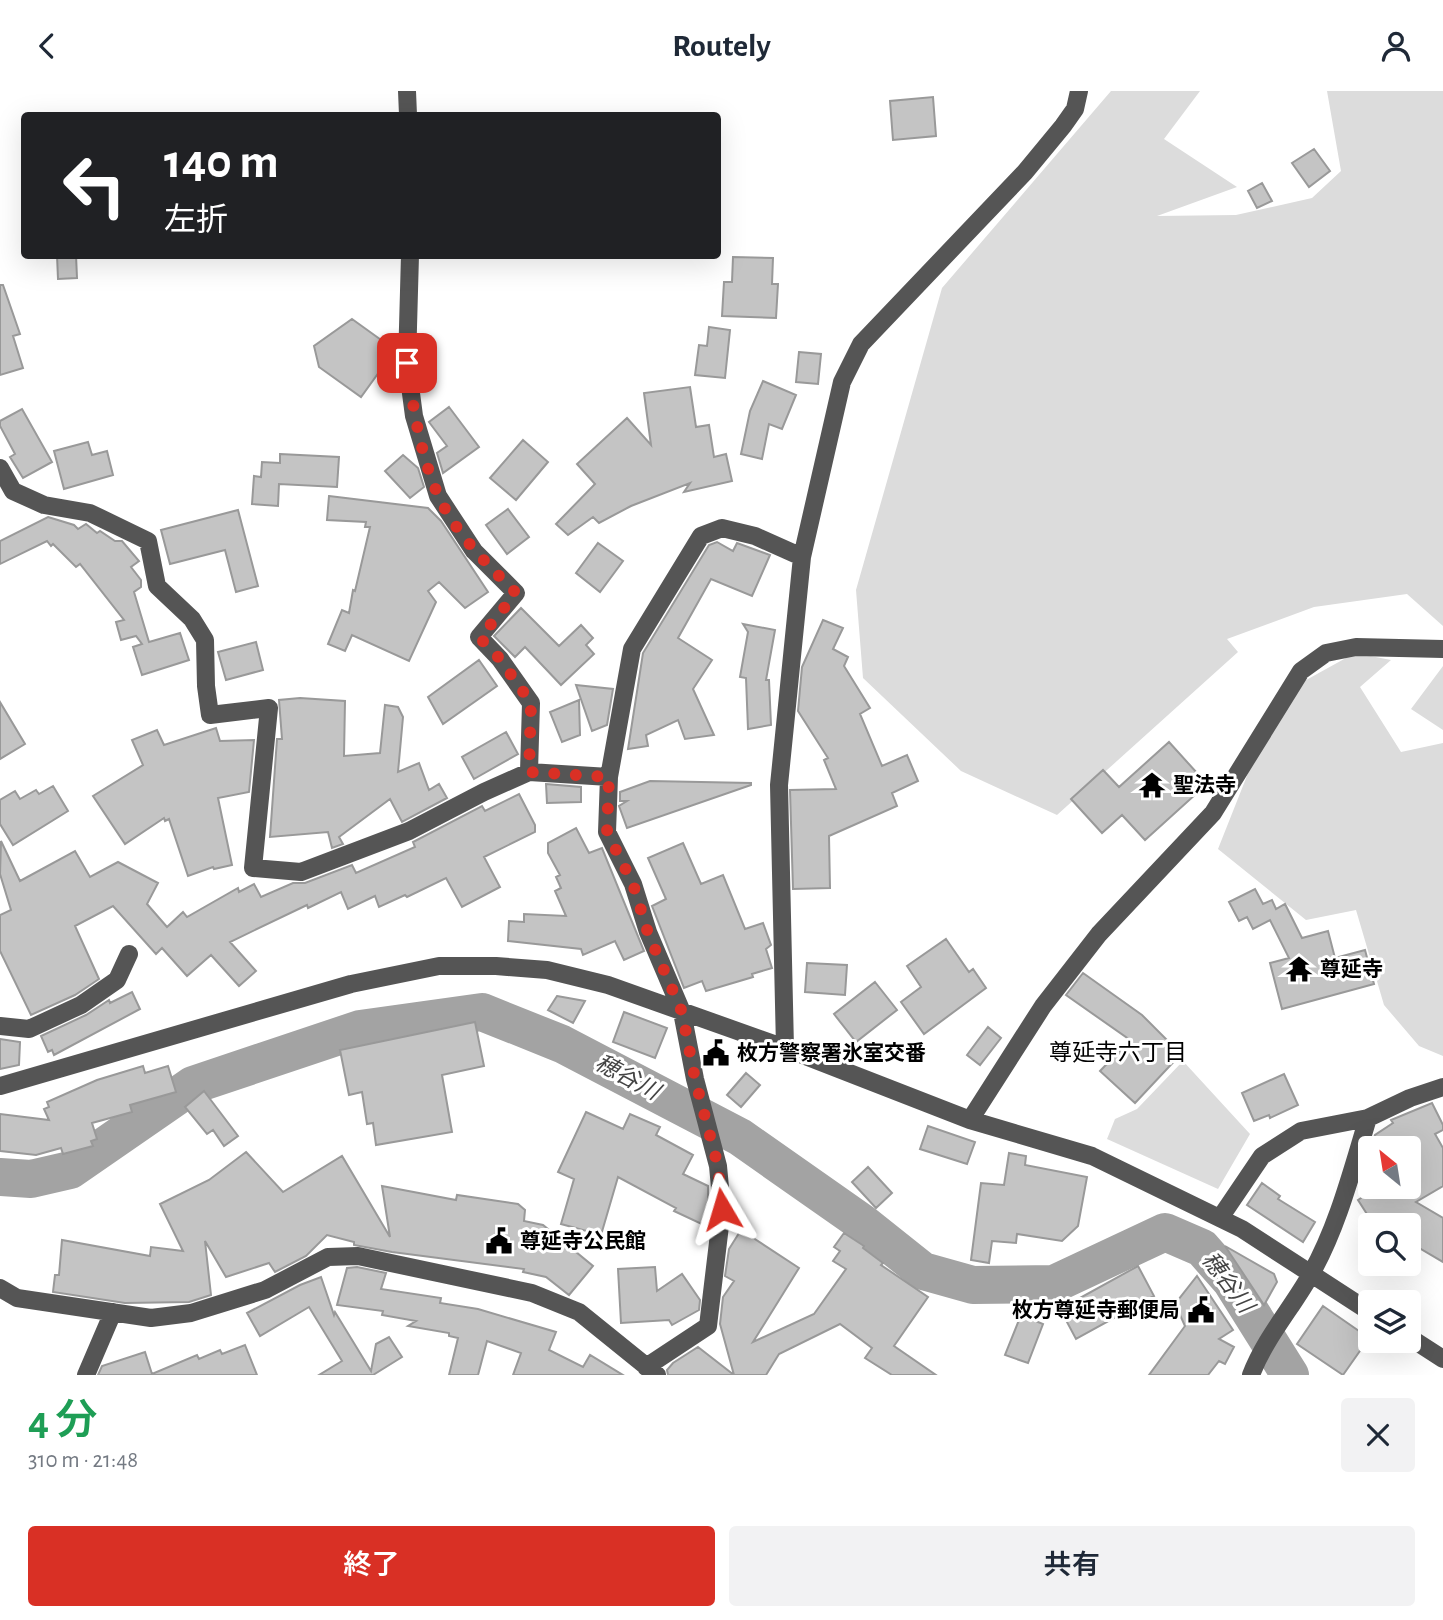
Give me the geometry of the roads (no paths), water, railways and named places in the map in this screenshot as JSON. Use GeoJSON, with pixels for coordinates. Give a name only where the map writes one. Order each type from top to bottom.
{"type":"FeatureCollection","features":[{"type":"Feature","properties":{"kind":"street"},"geometry":{"type":"LineString","coordinates":[[407,91],[408,112]]}},
{"type":"Feature","properties":{"kind":"street"},"geometry":{"type":"LineString","coordinates":[[785,1048],[779,785],[803,557],[842,383],[861,344],[1025,172],[1075,109],[1079,91]]}},
{"type":"Feature","properties":{"kind":"street"},"geometry":{"type":"LineString","coordinates":[[410,259],[407,363],[414,416],[438,496],[474,551],[516,593],[480,638],[500,659],[531,703],[529,772]]}},
{"type":"Feature","properties":{"kind":"street"},"geometry":{"type":"LineString","coordinates":[[0,468],[13,491],[44,506],[90,513],[148,541],[157,586],[192,619],[205,641],[210,715],[270,708],[253,868],[301,872],[409,831],[529,772],[609,777]]}},
{"type":"Feature","properties":{"kind":"street"},"geometry":{"type":"LineString","coordinates":[[0,1288],[17,1298],[151,1318],[191,1313],[265,1290],[328,1257],[358,1256],[532,1293],[579,1312],[651,1371],[708,1326],[722,1209],[718,1166],[692,1066],[682,1012],[648,933],[633,884],[607,832],[609,777],[632,649],[701,537],[722,528],[755,536],[803,557]]}},
{"type":"Feature","properties":{"kind":"street"},"geometry":{"type":"LineString","coordinates":[[970,1119],[1043,1006],[1093,941],[1213,813],[1301,671],[1326,653],[1356,647],[1443,649]]}},
{"type":"Feature","properties":{"kind":"street"},"geometry":{"type":"LineString","coordinates":[[0,1026],[29,1029],[81,1005],[117,980],[129,954]]}},
{"type":"Feature","properties":{"kind":"street"},"geometry":{"type":"LineString","coordinates":[[0,1086],[194,1032],[351,984],[439,966],[496,966],[547,970],[608,985],[785,1048],[970,1119],[1093,1157],[1220,1218],[1358,1304]]}},
{"type":"Feature","properties":{"kind":"street"},"geometry":{"type":"LineString","coordinates":[[1220,1218],[1262,1156],[1301,1131],[1368,1118],[1410,1098],[1443,1087]]}},
{"type":"Feature","properties":{"kind":"street"},"geometry":{"type":"LineString","coordinates":[[1254,1367],[1311,1273],[1332,1226],[1368,1118]]}},
{"type":"Feature","properties":{"kind":"street"},"geometry":{"type":"LineString","coordinates":[[86,1375],[113,1311]]}},
{"type":"Feature","properties":{"kind":"street"},"geometry":{"type":"LineString","coordinates":[[1421,1345],[1443,1359]]}},
{"type":"Feature","properties":{"kind":"waterway","name":"穂谷川"},"geometry":{"type":"LineString","coordinates":[[0,1177],[31,1179],[70,1170],[193,1085],[360,1029],[482,1012],[562,1044],[740,1137],[864,1224],[923,1271],[973,1285],[1054,1284],[1165,1232],[1202,1248],[1231,1281],[1290,1375]]}},
{"type":"Feature","properties":{"kind":"place","name":"聖法寺"},"geometry":{"type":"Point","coordinates":[1152,785]}},
{"type":"Feature","properties":{"kind":"place","name":"尊延寺"},"geometry":{"type":"Point","coordinates":[1299,969]}},
{"type":"Feature","properties":{"kind":"place","name":"枚方警察署氷室交番"},"geometry":{"type":"Point","coordinates":[716,1053]}},
{"type":"Feature","properties":{"kind":"place","name":"尊延寺公民館"},"geometry":{"type":"Point","coordinates":[499,1241]}},
{"type":"Feature","properties":{"kind":"place","name":"枚方尊延寺郵便局"},"geometry":{"type":"Point","coordinates":[1201,1310]}},
{"type":"Feature","properties":{"kind":"district","name":"尊延寺六丁目"},"geometry":{"type":"Point","coordinates":[1118,1053]}}]}
